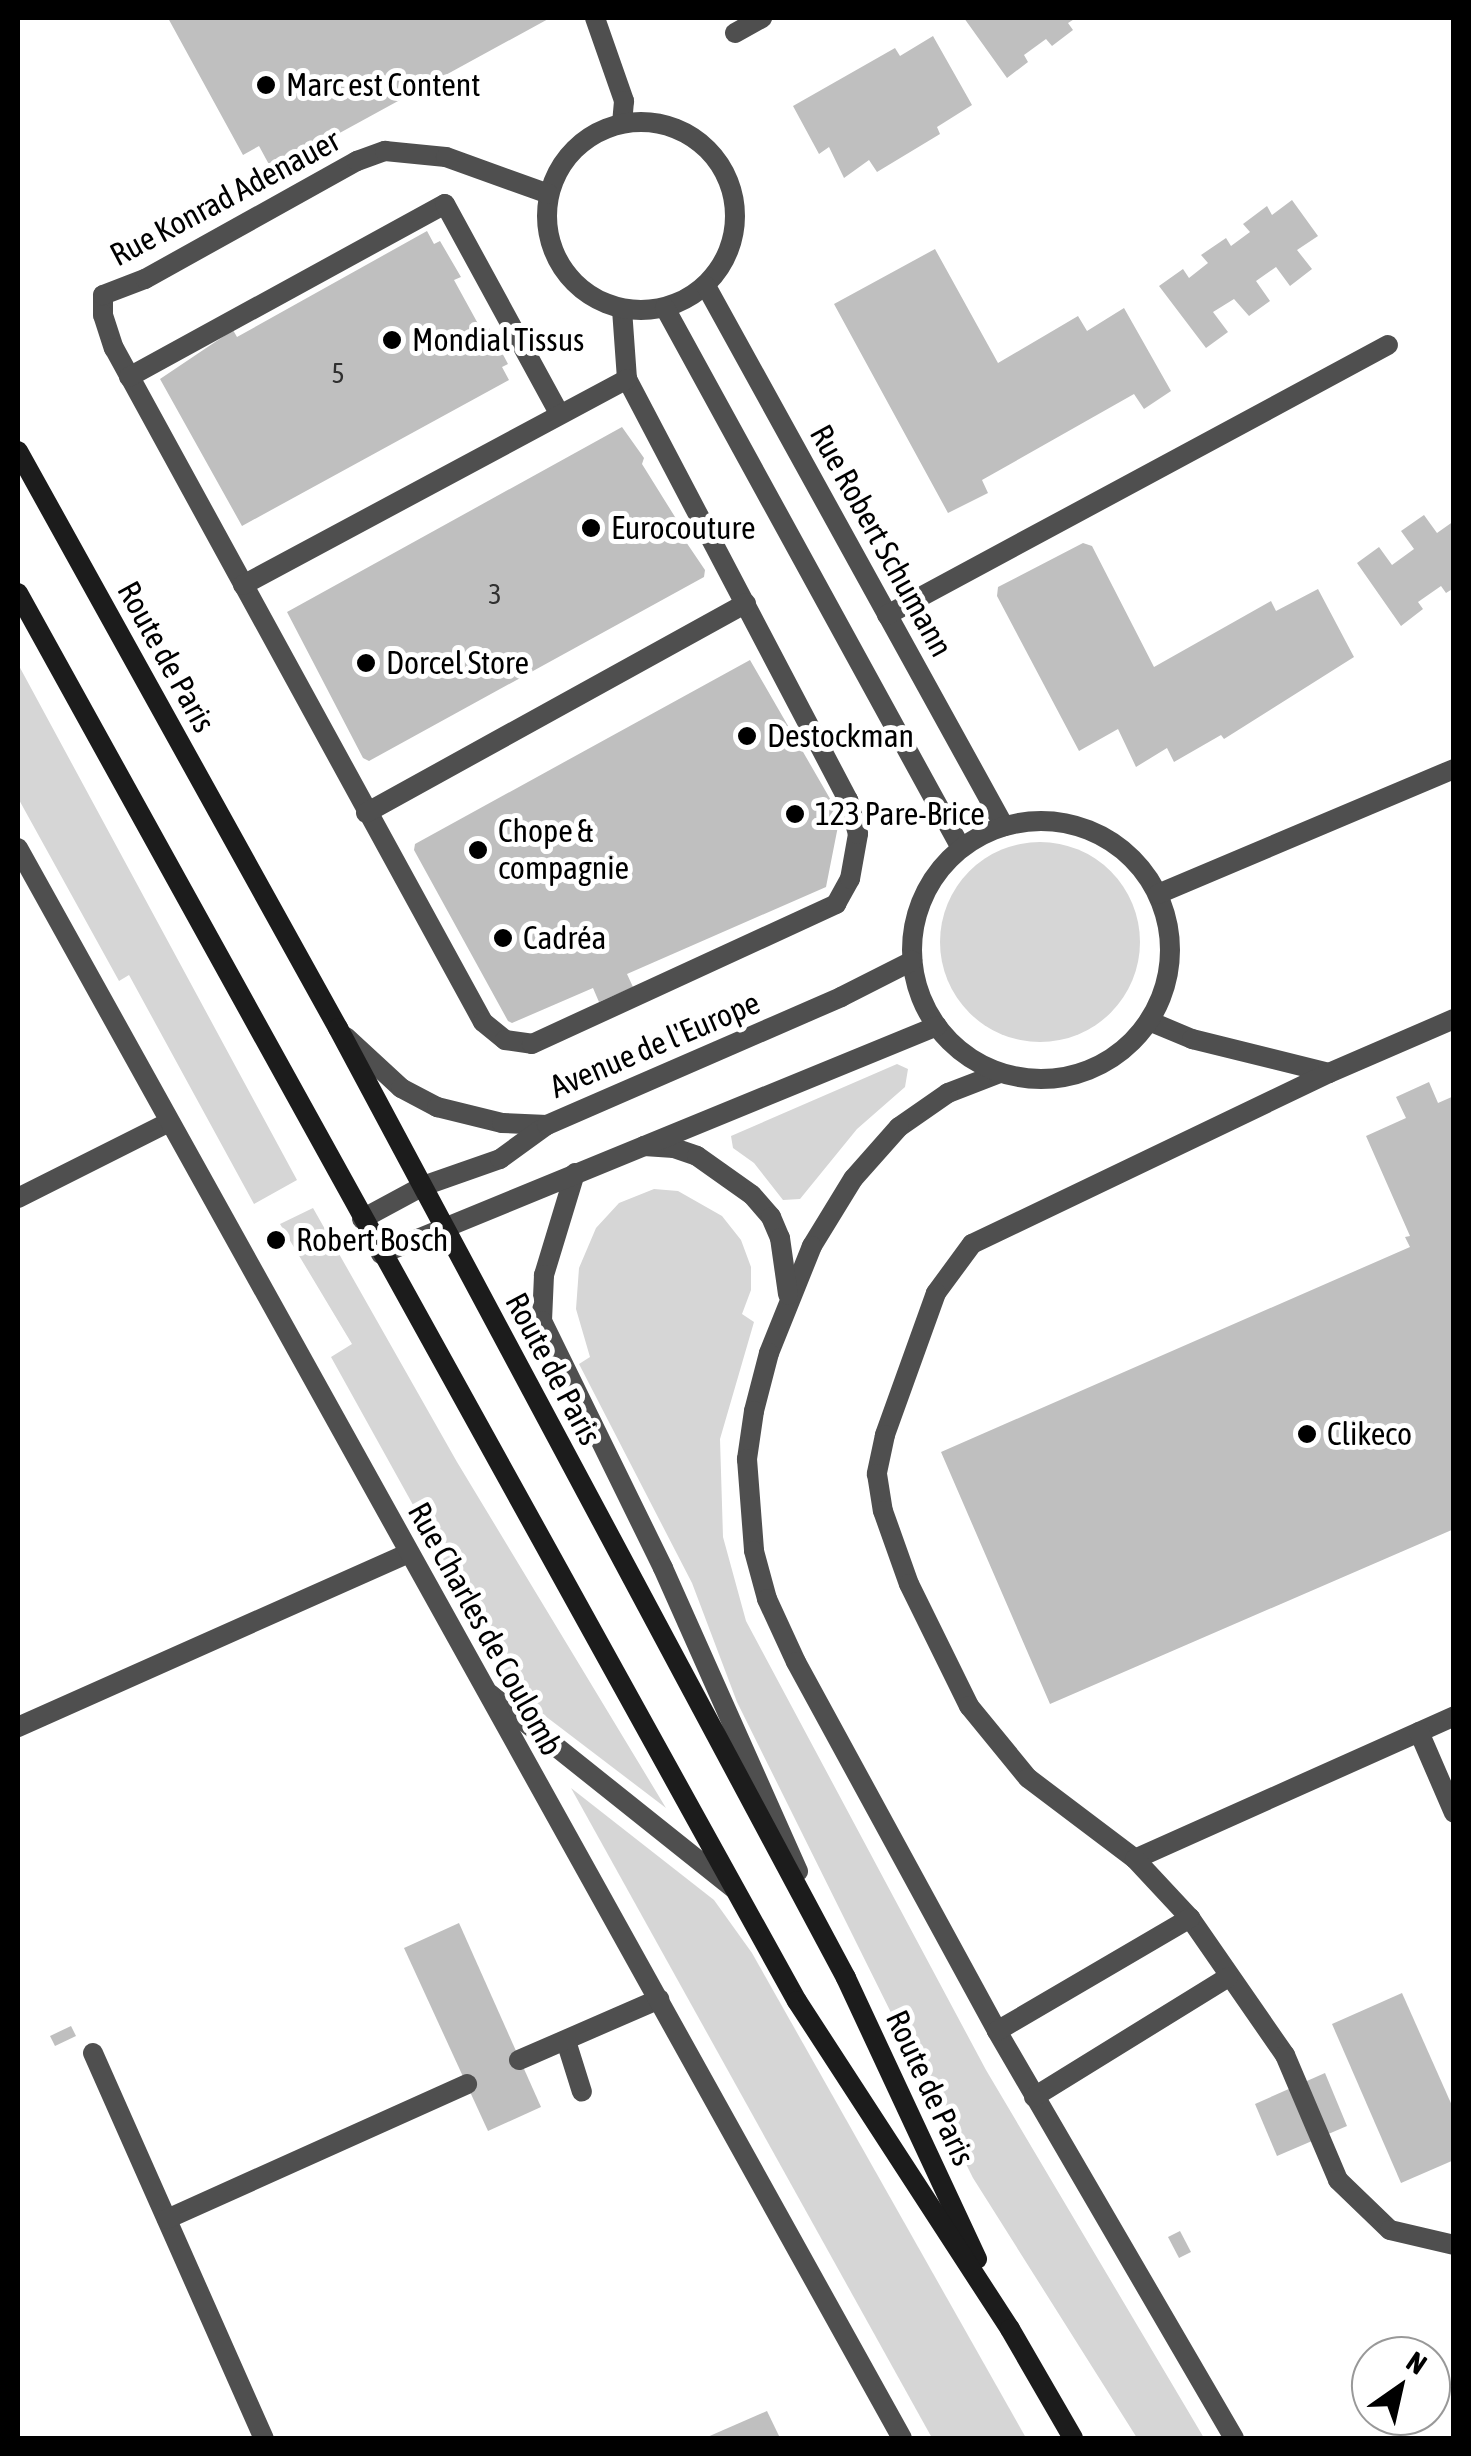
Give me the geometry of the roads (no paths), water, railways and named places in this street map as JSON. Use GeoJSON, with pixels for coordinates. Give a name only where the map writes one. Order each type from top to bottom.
{"type":"FeatureCollection","features":[{"type":"Feature","properties":{"kind":"main road","name":"Route de Paris"},"geometry":{"type":"LineString","coordinates":[[18,451],[338,1028],[846,1978],[1010,2329]]}},
{"type":"Feature","properties":{"kind":"main road","name":"Route de Paris"},"geometry":{"type":"LineString","coordinates":[[18,593],[797,2001],[1010,2329],[1073,2438]]}},
{"type":"Feature","properties":{"kind":"street"},"geometry":{"type":"LineString","coordinates":[[595,18],[624,101],[622,123]]}},
{"type":"Feature","properties":{"kind":"street"},"geometry":{"type":"LineString","coordinates":[[735,33],[762,18]]}},
{"type":"Feature","properties":{"kind":"street"},"geometry":{"type":"LineString","coordinates":[[622,123],[662,124],[682,130],[714,155],[725,173],[736,212],[729,252],[706,286],[665,308],[622,309],[602,302],[567,276],[548,237],[549,194],[554,177],[575,148],[604,128],[622,123]]}},
{"type":"Feature","properties":{"kind":"street","name":"Rue Konrad Adenauer"},"geometry":{"type":"LineString","coordinates":[[129,377],[103,315],[102,294],[145,279],[357,161],[385,152],[446,157],[549,194]]}},
{"type":"Feature","properties":{"kind":"street"},"geometry":{"type":"LineString","coordinates":[[559,412],[445,204],[129,377],[483,1022],[505,1040],[532,1044],[836,904],[850,880],[858,834],[848,800],[627,378],[622,309]]}},
{"type":"Feature","properties":{"kind":"street","name":"Rue Robert Schumann"},"geometry":{"type":"LineString","coordinates":[[706,286],[1004,826]]}},
{"type":"Feature","properties":{"kind":"street"},"geometry":{"type":"LineString","coordinates":[[665,308],[961,848]]}},
{"type":"Feature","properties":{"kind":"street"},"geometry":{"type":"LineString","coordinates":[[888,615],[1388,344]]}},
{"type":"Feature","properties":{"kind":"street"},"geometry":{"type":"LineString","coordinates":[[243,585],[627,378]]}},
{"type":"Feature","properties":{"kind":"street"},"geometry":{"type":"LineString","coordinates":[[366,812],[746,603]]}},
{"type":"Feature","properties":{"kind":"street"},"geometry":{"type":"LineString","coordinates":[[1158,894],[1454,770]]}},
{"type":"Feature","properties":{"kind":"street"},"geometry":{"type":"LineString","coordinates":[[1056,821],[1105,837],[1126,852],[1158,894],[1168,932],[1169,972],[1149,1021],[1134,1040],[1095,1068],[1048,1079],[1000,1073],[964,1054],[936,1026],[920,995],[912,961],[918,910],[936,876],[961,848],[1004,826],[1056,821]]}},
{"type":"Feature","properties":{"kind":"street","name":"Rue Charles de Coulomb"},"geometry":{"type":"LineString","coordinates":[[18,848],[902,2438]]}},
{"type":"Feature","properties":{"kind":"street","name":"Avenue de l'Europe"},"geometry":{"type":"LineString","coordinates":[[362,1219],[423,1186],[500,1159],[547,1124],[840,997],[912,961]]}},
{"type":"Feature","properties":{"kind":"street"},"geometry":{"type":"LineString","coordinates":[[1454,1019],[1329,1072],[972,1244],[936,1293],[885,1434],[877,1474],[883,1511],[922,1615],[969,1706],[1028,1778],[1135,1859],[1190,1918],[1285,2055],[1338,2180],[1390,2230],[1454,2244]]}},
{"type":"Feature","properties":{"kind":"street"},"geometry":{"type":"LineString","coordinates":[[1149,1021],[1192,1038],[1329,1072]]}},
{"type":"Feature","properties":{"kind":"street"},"geometry":{"type":"LineString","coordinates":[[381,1254],[936,1026]]}},
{"type":"Feature","properties":{"kind":"street"},"geometry":{"type":"LineString","coordinates":[[338,1028],[402,1088],[437,1107],[502,1123],[547,1124]]}},
{"type":"Feature","properties":{"kind":"street"},"geometry":{"type":"LineString","coordinates":[[1000,1073],[948,1093],[900,1127],[875,1153],[829,1215],[788,1304],[754,1411],[747,1459],[754,1551],[768,1600],[796,1662],[996,2031],[1234,2438]]}},
{"type":"Feature","properties":{"kind":"street"},"geometry":{"type":"LineString","coordinates":[[18,1198],[169,1122]]}},
{"type":"Feature","properties":{"kind":"street"},"geometry":{"type":"LineString","coordinates":[[642,1145],[674,1148],[697,1156],[752,1195],[771,1217],[780,1238],[788,1304]]}},
{"type":"Feature","properties":{"kind":"street"},"geometry":{"type":"LineString","coordinates":[[575,1173],[544,1275],[542,1321],[663,1568],[846,1978]]}},
{"type":"Feature","properties":{"kind":"street"},"geometry":{"type":"LineString","coordinates":[[18,1727],[408,1553]]}},
{"type":"Feature","properties":{"kind":"street"},"geometry":{"type":"LineString","coordinates":[[484,1690],[736,1890]]}},
{"type":"Feature","properties":{"kind":"street"},"geometry":{"type":"LineString","coordinates":[[1135,1859],[1454,1716]]}},
{"type":"Feature","properties":{"kind":"street"},"geometry":{"type":"LineString","coordinates":[[1418,1732],[1454,1813]]}},
{"type":"Feature","properties":{"kind":"street"},"geometry":{"type":"LineString","coordinates":[[996,2031],[1190,1918]]}},
{"type":"Feature","properties":{"kind":"street"},"geometry":{"type":"LineString","coordinates":[[1034,2097],[1228,1977]]}},
{"type":"Feature","properties":{"kind":"street"},"geometry":{"type":"LineString","coordinates":[[519,2060],[659,1999]]}},
{"type":"Feature","properties":{"kind":"street"},"geometry":{"type":"LineString","coordinates":[[566,2042],[582,2092]]}},
{"type":"Feature","properties":{"kind":"street"},"geometry":{"type":"LineString","coordinates":[[93,2053],[264,2438]]}},
{"type":"Feature","properties":{"kind":"street"},"geometry":{"type":"LineString","coordinates":[[167,2219],[466,2084]]}},
{"type":"Feature","properties":{"kind":"place","name":"Marc est Content"},"geometry":{"type":"Point","coordinates":[266,85]}},
{"type":"Feature","properties":{"kind":"place","name":"Mondial Tissus"},"geometry":{"type":"Point","coordinates":[392,340]}},
{"type":"Feature","properties":{"kind":"place","name":"Eurocouture"},"geometry":{"type":"Point","coordinates":[591,528]}},
{"type":"Feature","properties":{"kind":"place","name":"Dorcel Store"},"geometry":{"type":"Point","coordinates":[366,663]}},
{"type":"Feature","properties":{"kind":"place","name":"Destockman"},"geometry":{"type":"Point","coordinates":[747,736]}},
{"type":"Feature","properties":{"kind":"place","name":"123 Pare-Brice"},"geometry":{"type":"Point","coordinates":[795,814]}},
{"type":"Feature","properties":{"kind":"place","name":"Chope & compagnie"},"geometry":{"type":"Point","coordinates":[478,850]}},
{"type":"Feature","properties":{"kind":"place","name":"Cadréa"},"geometry":{"type":"Point","coordinates":[503,938]}},
{"type":"Feature","properties":{"kind":"place","name":"Robert Bosch"},"geometry":{"type":"Point","coordinates":[276,1240]}},
{"type":"Feature","properties":{"kind":"place","name":"Clikeco"},"geometry":{"type":"Point","coordinates":[1307,1434]}}]}
